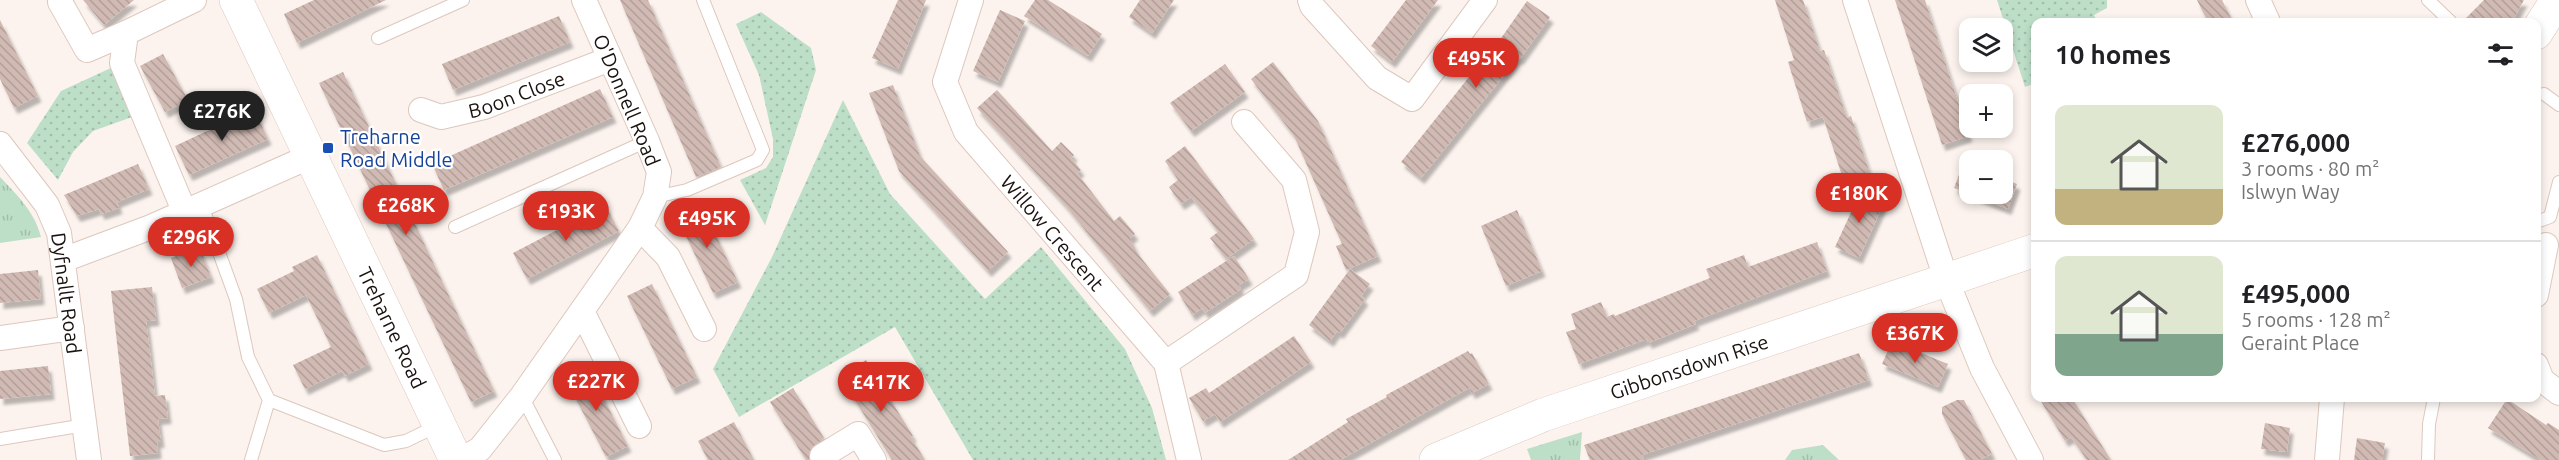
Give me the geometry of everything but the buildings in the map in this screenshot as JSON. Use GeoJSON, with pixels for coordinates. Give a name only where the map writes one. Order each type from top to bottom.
{"type":"FeatureCollection","features":[{"type":"Feature","properties":{"kind":"street"},"geometry":{"type":"LineString","coordinates":[[60,2],[87,50],[194,0]]}},
{"type":"Feature","properties":{"kind":"street","name":"O'Donnell Road"},"geometry":{"type":"LineString","coordinates":[[461,460],[480,449],[522,396],[640,228],[656,197],[658,172],[647,141],[584,0]]}},
{"type":"Feature","properties":{"kind":"street","name":"Willow Crescent"},"geometry":{"type":"LineString","coordinates":[[971,0],[945,82],[966,132],[1166,363],[1189,460]]}},
{"type":"Feature","properties":{"kind":"street"},"geometry":{"type":"LineString","coordinates":[[1310,0],[1312,6],[1377,78],[1412,99],[1485,0]]}},
{"type":"Feature","properties":{"kind":"street"},"geometry":{"type":"LineString","coordinates":[[1855,0],[1946,279],[1982,368],[2031,460]]}},
{"type":"Feature","properties":{"kind":"street"},"geometry":{"type":"LineString","coordinates":[[2258,0],[2266,18]]}},
{"type":"Feature","properties":{"kind":"street"},"geometry":{"type":"LineString","coordinates":[[2541,25],[2557,0]]}},
{"type":"Feature","properties":{"kind":"street","name":"Treharne Road"},"geometry":{"type":"LineString","coordinates":[[242,2],[311,156],[456,460]]}},
{"type":"Feature","properties":{"kind":"street"},"geometry":{"type":"LineString","coordinates":[[126,33],[122,63],[193,209]]}},
{"type":"Feature","properties":{"kind":"street","name":"Boon Close"},"geometry":{"type":"LineString","coordinates":[[421,110],[441,117],[483,107],[610,59]]}},
{"type":"Feature","properties":{"kind":"street"},"geometry":{"type":"LineString","coordinates":[[1166,363],[1296,275],[1307,232],[1294,180],[1244,122]]}},
{"type":"Feature","properties":{"kind":"street","name":"Dyfnallt Road"},"geometry":{"type":"LineString","coordinates":[[0,144],[47,205],[57,226],[89,460]]}},
{"type":"Feature","properties":{"kind":"street"},"geometry":{"type":"LineString","coordinates":[[63,261],[193,209],[311,156]]}},
{"type":"Feature","properties":{"kind":"street"},"geometry":{"type":"LineString","coordinates":[[640,228],[668,257],[704,329]]}},
{"type":"Feature","properties":{"kind":"street"},"geometry":{"type":"LineString","coordinates":[[2541,270],[2546,245]]}},
{"type":"Feature","properties":{"kind":"street","name":"Gibbonsdown Rise"},"geometry":{"type":"LineString","coordinates":[[1436,460],[1543,415],[2031,252]]}},
{"type":"Feature","properties":{"kind":"street"},"geometry":{"type":"LineString","coordinates":[[582,311],[639,426]]}},
{"type":"Feature","properties":{"kind":"street"},"geometry":{"type":"LineString","coordinates":[[0,338],[72,328]]}},
{"type":"Feature","properties":{"kind":"street"},"geometry":{"type":"LineString","coordinates":[[2541,378],[2559,393]]}},
{"type":"Feature","properties":{"kind":"street"},"geometry":{"type":"LineString","coordinates":[[2326,460],[2332,402]]}},
{"type":"Feature","properties":{"kind":"street"},"geometry":{"type":"LineString","coordinates":[[822,456],[858,434],[874,460]]}},
{"type":"Feature","properties":{"kind":"lane"},"geometry":{"type":"LineString","coordinates":[[378,38],[463,0]]}},
{"type":"Feature","properties":{"kind":"lane"},"geometry":{"type":"LineString","coordinates":[[656,197],[687,190],[757,159],[763,150],[703,0]]}},
{"type":"Feature","properties":{"kind":"lane"},"geometry":{"type":"LineString","coordinates":[[2428,0],[2447,18]]}},
{"type":"Feature","properties":{"kind":"lane"},"geometry":{"type":"LineString","coordinates":[[2544,94],[2559,105]]}},
{"type":"Feature","properties":{"kind":"lane"},"geometry":{"type":"LineString","coordinates":[[455,227],[647,141]]}},
{"type":"Feature","properties":{"kind":"lane"},"geometry":{"type":"LineString","coordinates":[[2541,220],[2550,217],[2559,182]]}},
{"type":"Feature","properties":{"kind":"lane"},"geometry":{"type":"LineString","coordinates":[[193,209],[236,298],[248,357],[269,400],[384,445],[406,441],[440,425]]}},
{"type":"Feature","properties":{"kind":"lane"},"geometry":{"type":"LineString","coordinates":[[522,396],[555,460]]}},
{"type":"Feature","properties":{"kind":"lane"},"geometry":{"type":"LineString","coordinates":[[251,460],[269,400]]}},
{"type":"Feature","properties":{"kind":"lane"},"geometry":{"type":"LineString","coordinates":[[2428,460],[2429,424],[2433,402]]}},
{"type":"Feature","properties":{"kind":"lane"},"geometry":{"type":"LineString","coordinates":[[0,439],[85,425]]}},
{"type":"Feature","properties":{"kind":"green space"},"geometry":{"type":"Polygon","coordinates":[[[1997,0],[2107,0],[2107,8],[2094,15],[2095,18],[2031,18],[2031,85],[2025,87],[2013,50],[2013,18],[2003,18],[1997,0]]]}},
{"type":"Feature","properties":{"kind":"green space"},"geometry":{"type":"Polygon","coordinates":[[[761,12],[811,48],[816,70],[765,225],[740,180],[766,168],[773,157],[773,139],[759,75],[736,24],[761,12]]]}},
{"type":"Feature","properties":{"kind":"green space"},"geometry":{"type":"Polygon","coordinates":[[[113,67],[132,117],[93,131],[73,152],[58,180],[27,143],[61,91],[113,67]]]}},
{"type":"Feature","properties":{"kind":"green space"},"geometry":{"type":"Polygon","coordinates":[[[843,100],[890,194],[985,299],[1041,247],[1125,349],[1152,408],[1166,460],[973,460],[895,327],[739,417],[713,369],[772,257],[843,100]]]}},
{"type":"Feature","properties":{"kind":"green space"},"geometry":{"type":"Polygon","coordinates":[[[0,177],[30,212],[41,237],[0,243],[0,177]]]}},
{"type":"Feature","properties":{"kind":"green space"},"geometry":{"type":"Polygon","coordinates":[[[1582,432],[1580,460],[1531,460],[1527,449],[1582,432]]]}},
{"type":"Feature","properties":{"kind":"green space"},"geometry":{"type":"Polygon","coordinates":[[[1823,445],[1839,460],[1785,460],[1792,450],[1823,445]]]}},
{"type":"Feature","properties":{"kind":"place","name":"Treharne Road Middle"},"geometry":{"type":"Point","coordinates":[328,148]}}]}
